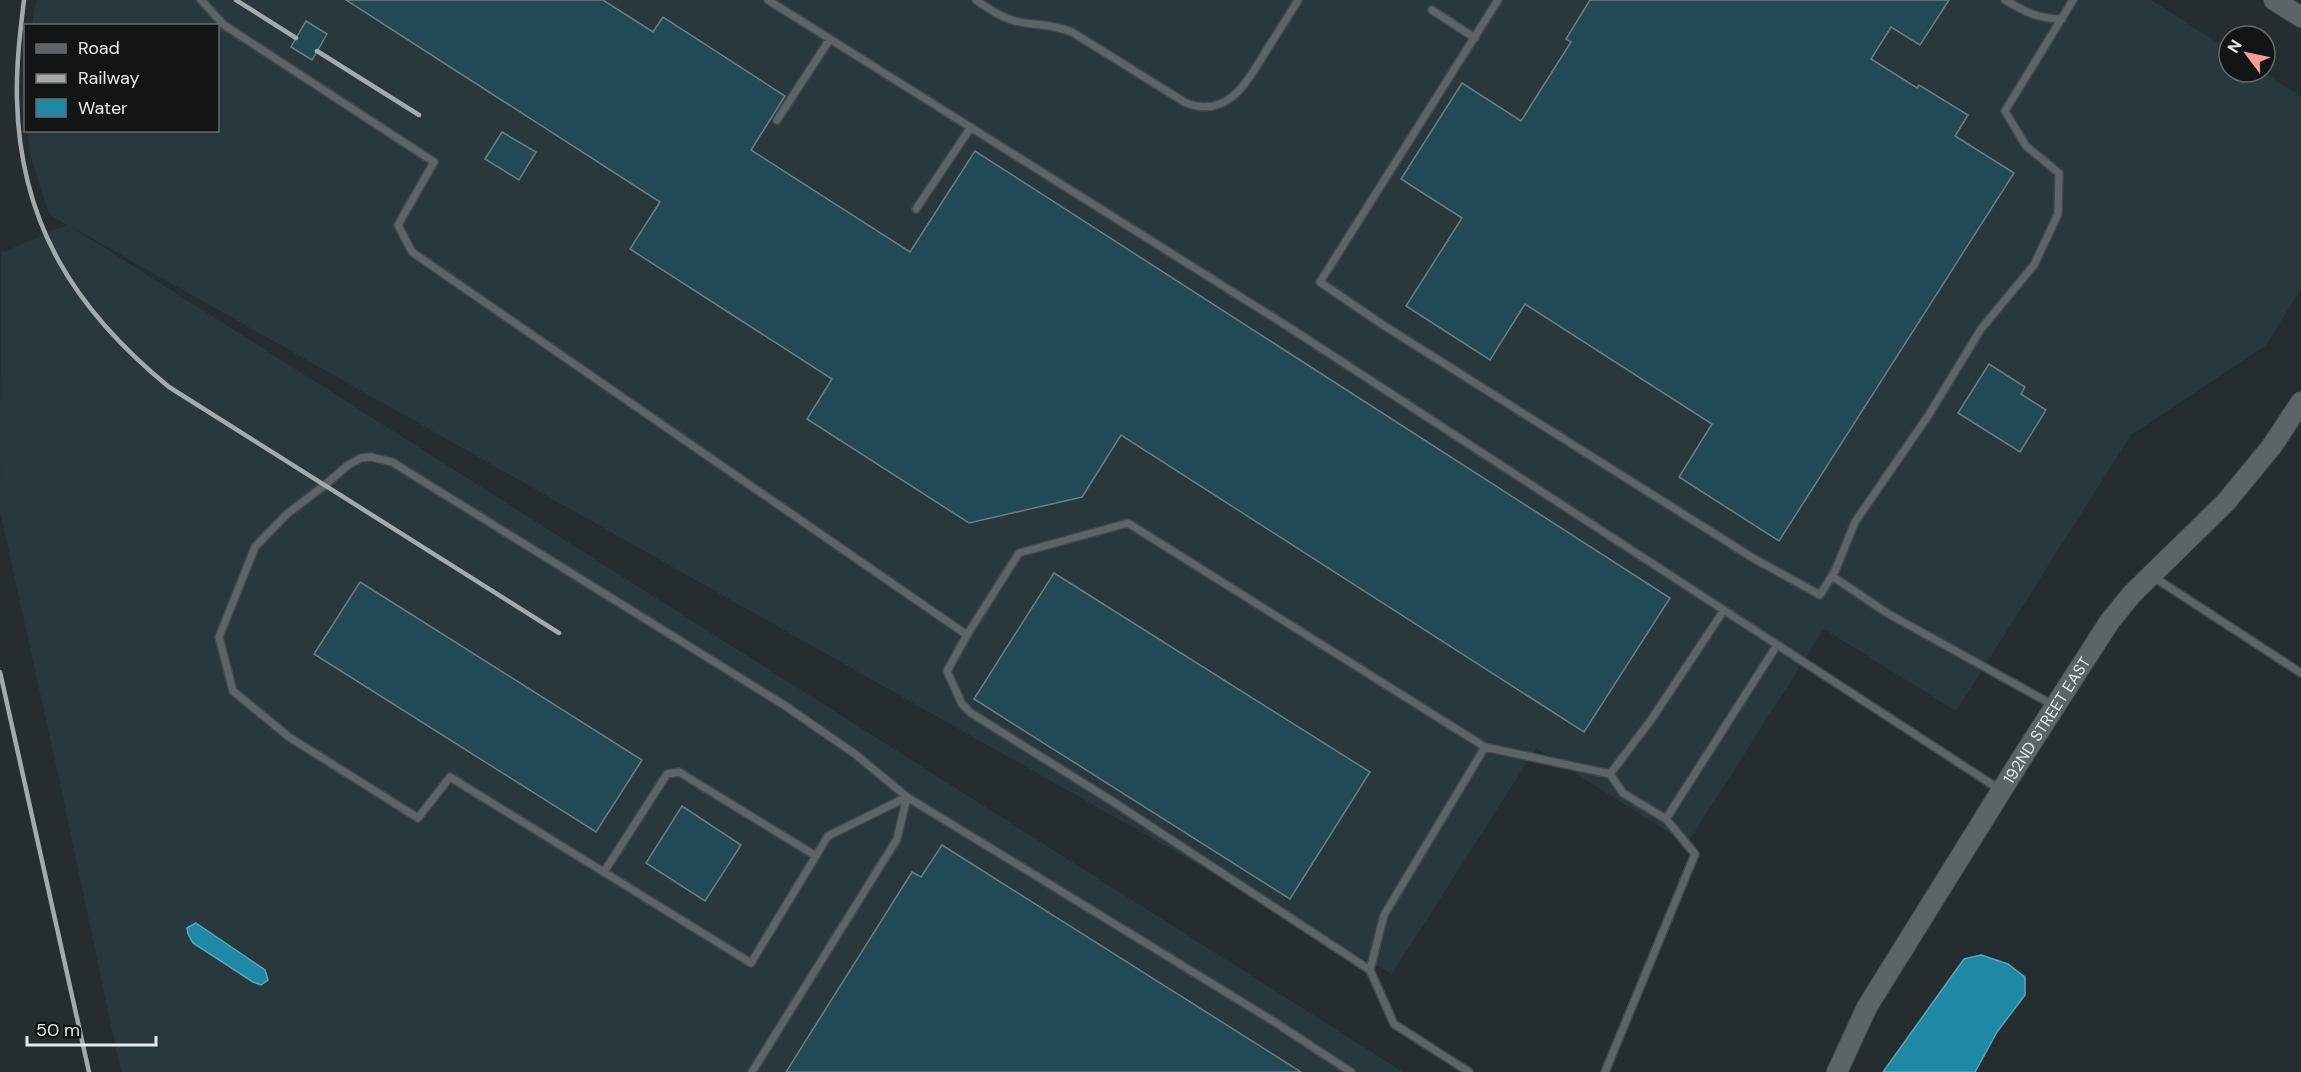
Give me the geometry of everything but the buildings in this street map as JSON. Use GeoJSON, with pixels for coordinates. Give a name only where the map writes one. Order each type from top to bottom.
{"type":"FeatureCollection","features":[{"type":"Feature","properties":{"kind":"street"},"geometry":{"type":"LineString","coordinates":[[2274,0],[2301,17]]}},
{"type":"Feature","properties":{"kind":"street","name":"192ND STREET EAST"},"geometry":{"type":"LineString","coordinates":[[1837,1072],[1867,1007],[2001,790],[2110,621],[2150,575],[2226,502],[2272,446],[2301,402]]}},
{"type":"Feature","properties":{"kind":"lane"},"geometry":{"type":"LineString","coordinates":[[201,0],[224,25],[434,162],[398,225],[412,252],[967,635]]}},
{"type":"Feature","properties":{"kind":"lane"},"geometry":{"type":"LineString","coordinates":[[768,0],[1287,326],[2001,790]]}},
{"type":"Feature","properties":{"kind":"lane"},"geometry":{"type":"LineString","coordinates":[[976,0],[1005,18],[1024,23],[1056,26],[1072,32],[1186,103],[1207,108],[1226,101],[1245,84],[1298,0]]}},
{"type":"Feature","properties":{"kind":"lane"},"geometry":{"type":"LineString","coordinates":[[1498,0],[1320,282],[1383,325],[1753,558],[1820,595],[1832,576],[1855,522],[1928,416],[1981,329],[2034,265],[2058,214],[2058,173],[2026,146],[2005,111],[2073,0]]}},
{"type":"Feature","properties":{"kind":"lane"},"geometry":{"type":"LineString","coordinates":[[2005,0],[2029,15],[2044,19],[2062,19]]}},
{"type":"Feature","properties":{"kind":"lane"},"geometry":{"type":"LineString","coordinates":[[1432,10],[1475,38]]}},
{"type":"Feature","properties":{"kind":"lane"},"geometry":{"type":"LineString","coordinates":[[777,120],[830,39]]}},
{"type":"Feature","properties":{"kind":"lane"},"geometry":{"type":"LineString","coordinates":[[916,209],[971,127]]}},
{"type":"Feature","properties":{"kind":"lane"},"geometry":{"type":"LineString","coordinates":[[907,797],[828,836],[751,963],[450,777],[418,818],[289,737],[233,691],[219,637],[255,547],[287,514],[326,486],[348,465],[361,458],[371,457],[392,462],[784,705],[855,754],[907,797],[1273,1021],[1351,1072]]}},
{"type":"Feature","properties":{"kind":"lane"},"geometry":{"type":"LineString","coordinates":[[1469,1072],[1394,1023],[1370,970],[962,704],[947,671],[1019,553],[1128,523],[1485,747],[1610,774],[1623,793],[1666,819],[1695,854],[1605,1072]]}},
{"type":"Feature","properties":{"kind":"lane"},"geometry":{"type":"LineString","coordinates":[[2150,575],[2301,673]]}},
{"type":"Feature","properties":{"kind":"lane"},"geometry":{"type":"LineString","coordinates":[[1832,576],[1887,613],[2055,706]]}},
{"type":"Feature","properties":{"kind":"lane"},"geometry":{"type":"LineString","coordinates":[[1610,774],[1651,720],[1724,610]]}},
{"type":"Feature","properties":{"kind":"lane"},"geometry":{"type":"LineString","coordinates":[[1666,819],[1777,645]]}},
{"type":"Feature","properties":{"kind":"lane"},"geometry":{"type":"LineString","coordinates":[[1370,970],[1384,915],[1485,747]]}},
{"type":"Feature","properties":{"kind":"lane"},"geometry":{"type":"LineString","coordinates":[[604,872],[668,774],[679,772],[816,856]]}},
{"type":"Feature","properties":{"kind":"lane"},"geometry":{"type":"LineString","coordinates":[[752,1072],[897,839],[907,797]]}},
{"type":"Feature","properties":{"kind":"shaded area"},"geometry":{"type":"Polygon","coordinates":[[[36,0],[2151,0],[2217,42],[2217,84],[2277,84],[2277,81],[2301,97],[2301,289],[2266,345],[2131,435],[1956,711],[1824,629],[1687,844],[1536,748],[1392,974],[70,226],[1403,1072],[121,1072],[0,511],[1,253],[67,225],[49,214],[30,154],[27,132],[219,132],[219,24],[32,24],[36,0]]]}},
{"type":"Feature","properties":{"kind":"water"},"geometry":{"type":"Polygon","coordinates":[[[196,923],[265,970],[268,980],[261,985],[253,982],[193,943],[187,928],[196,923]]]}},
{"type":"Feature","properties":{"kind":"water"},"geometry":{"type":"Polygon","coordinates":[[[1981,955],[2008,964],[2025,977],[2025,995],[1997,1032],[1975,1072],[1883,1072],[1964,959],[1981,955]]]}},
{"type":"Feature","properties":{"kind":"railway"},"geometry":{"type":"LineString","coordinates":[[24,0],[17,100],[21,145],[29,186],[42,225],[59,261],[80,295],[106,327],[169,387],[559,633]]}},
{"type":"Feature","properties":{"kind":"railway"},"geometry":{"type":"LineString","coordinates":[[236,0],[296,38]]}},
{"type":"Feature","properties":{"kind":"railway"},"geometry":{"type":"LineString","coordinates":[[317,51],[419,115]]}},
{"type":"Feature","properties":{"kind":"railway"},"geometry":{"type":"LineString","coordinates":[[0,672],[89,1072]]}}]}
